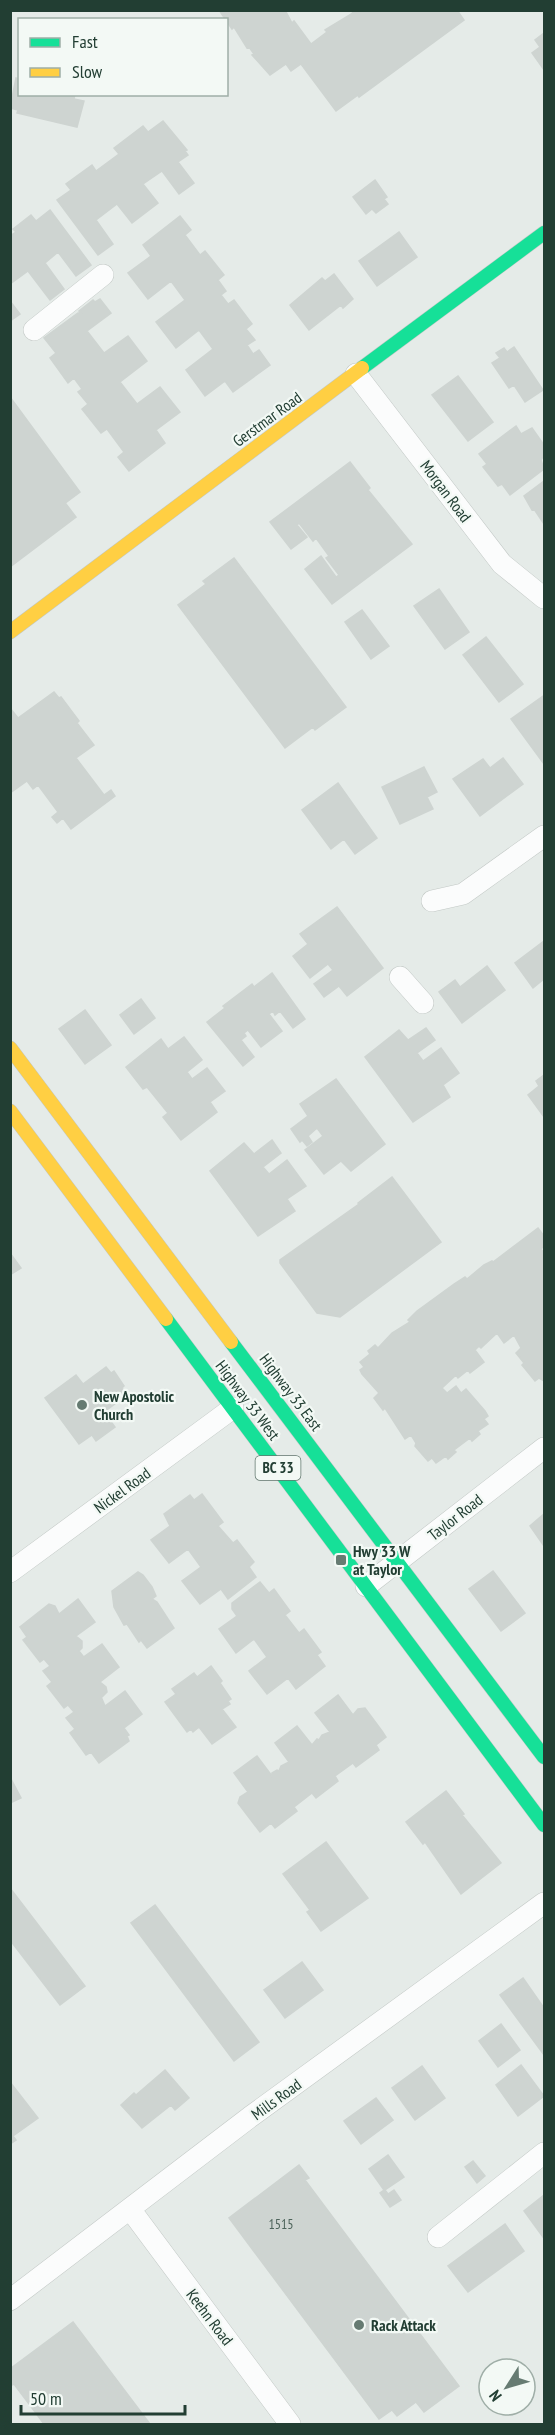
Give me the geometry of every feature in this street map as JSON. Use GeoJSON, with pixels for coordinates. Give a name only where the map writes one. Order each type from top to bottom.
{"type":"FeatureCollection","features":[{"type":"Feature","properties":{"kind":"main road","name":"Gerstmar Road"},"geometry":{"type":"LineString","coordinates":[[10,632],[231,465],[544,234]]}},
{"type":"Feature","properties":{"kind":"main road","name":"Highway 33 East"},"geometry":{"type":"LineString","coordinates":[[10,1048],[544,1757]]}},
{"type":"Feature","properties":{"kind":"main road","name":"Highway 33 West"},"geometry":{"type":"LineString","coordinates":[[10,1111],[544,1825]]}},
{"type":"Feature","properties":{"kind":"street"},"geometry":{"type":"LineString","coordinates":[[34,330],[103,275]]}},
{"type":"Feature","properties":{"kind":"street","name":"Morgan Road"},"geometry":{"type":"LineString","coordinates":[[356,374],[502,564],[544,598]]}},
{"type":"Feature","properties":{"kind":"street"},"geometry":{"type":"LineString","coordinates":[[432,901],[463,894],[544,836]]}},
{"type":"Feature","properties":{"kind":"street"},"geometry":{"type":"LineString","coordinates":[[400,977],[423,1002]]}},
{"type":"Feature","properties":{"kind":"street","name":"Nickel Road"},"geometry":{"type":"LineString","coordinates":[[10,1572],[233,1408]]}},
{"type":"Feature","properties":{"kind":"street","name":"Taylor Road"},"geometry":{"type":"LineString","coordinates":[[366,1586],[544,1448]]}},
{"type":"Feature","properties":{"kind":"street","name":"Mills Road"},"geometry":{"type":"LineString","coordinates":[[10,2300],[250,2117],[544,1903]]}},
{"type":"Feature","properties":{"kind":"street"},"geometry":{"type":"LineString","coordinates":[[438,2237],[544,2153]]}},
{"type":"Feature","properties":{"kind":"street","name":"Keehn Road"},"geometry":{"type":"LineString","coordinates":[[130,2209],[290,2424]]}},
{"type":"Feature","properties":{"kind":"building"},"geometry":{"type":"Polygon","coordinates":[[[219,10],[285,10],[292,23],[294,21],[311,44],[327,32],[325,30],[353,13],[351,10],[457,10],[464,20],[359,97],[358,95],[336,111],[301,64],[291,71],[286,64],[270,75],[252,55],[254,54],[249,47],[247,48],[234,27],[232,29],[228,18],[224,18],[219,10]]]}},
{"type":"Feature","properties":{"kind":"building"},"geometry":{"type":"Polygon","coordinates":[[[544,33],[544,70],[532,53],[540,47],[535,40],[544,33]]]}},
{"type":"Feature","properties":{"kind":"building"},"geometry":{"type":"Polygon","coordinates":[[[16,78],[18,78],[18,96],[75,96],[74,99],[84,101],[77,127],[17,113],[18,110],[10,108],[16,78]]]}},
{"type":"Feature","properties":{"kind":"building"},"geometry":{"type":"Polygon","coordinates":[[[163,121],[187,150],[185,151],[188,155],[178,162],[194,183],[179,194],[162,171],[143,184],[158,203],[132,223],[117,204],[96,220],[113,244],[98,255],[57,200],[71,190],[66,184],[92,165],[96,171],[119,154],[114,148],[143,126],[148,132],[163,121]]]}},
{"type":"Feature","properties":{"kind":"building"},"geometry":{"type":"Polygon","coordinates":[[[375,180],[387,197],[384,199],[388,204],[376,213],[372,209],[366,214],[353,197],[375,180]]]}},
{"type":"Feature","properties":{"kind":"building"},"geometry":{"type":"Polygon","coordinates":[[[50,210],[91,265],[76,276],[58,252],[45,263],[64,289],[50,300],[28,271],[10,284],[10,236],[16,232],[13,229],[31,215],[36,221],[50,210]]]}},
{"type":"Feature","properties":{"kind":"building"},"geometry":{"type":"Polygon","coordinates":[[[180,216],[191,230],[185,235],[200,255],[205,251],[224,275],[218,280],[226,291],[221,295],[228,304],[234,300],[252,324],[246,329],[255,340],[247,345],[253,354],[259,350],[270,365],[233,392],[225,381],[205,396],[186,370],[213,349],[199,330],[176,348],[156,322],[185,300],[171,281],[148,299],[128,273],[151,256],[143,245],[180,216]]]}},
{"type":"Feature","properties":{"kind":"building"},"geometry":{"type":"Polygon","coordinates":[[[399,232],[417,257],[377,286],[359,261],[399,232]]]}},
{"type":"Feature","properties":{"kind":"building"},"geometry":{"type":"Polygon","coordinates":[[[334,274],[353,299],[343,308],[341,305],[309,330],[290,305],[322,278],[325,281],[334,274]]]}},
{"type":"Feature","properties":{"kind":"building"},"geometry":{"type":"Polygon","coordinates":[[[100,299],[111,313],[87,331],[104,353],[128,336],[147,361],[120,382],[137,404],[160,387],[180,412],[156,430],[165,443],[129,471],[118,457],[124,452],[107,429],[101,433],[82,409],[88,404],[78,392],[82,389],[74,378],[68,383],[50,358],[56,353],[44,338],[81,313],[79,311],[93,300],[95,302],[100,299]]]}},
{"type":"Feature","properties":{"kind":"building"},"geometry":{"type":"Polygon","coordinates":[[[10,301],[20,314],[10,321],[10,301]]]}},
{"type":"Feature","properties":{"kind":"building"},"geometry":{"type":"Polygon","coordinates":[[[514,347],[543,390],[525,402],[514,385],[509,388],[492,363],[500,358],[496,353],[504,348],[507,352],[514,347]]]}},
{"type":"Feature","properties":{"kind":"building"},"geometry":{"type":"Polygon","coordinates":[[[458,376],[493,422],[468,441],[432,395],[458,376]]]}},
{"type":"Feature","properties":{"kind":"building"},"geometry":{"type":"Polygon","coordinates":[[[10,397],[80,492],[60,507],[66,504],[76,517],[10,567],[10,397]]]}},
{"type":"Feature","properties":{"kind":"building"},"geometry":{"type":"Polygon","coordinates":[[[516,426],[521,434],[532,428],[544,445],[544,455],[541,460],[544,469],[510,495],[502,484],[498,486],[483,467],[487,464],[479,454],[516,426]]]}},
{"type":"Feature","properties":{"kind":"building"},"geometry":{"type":"Polygon","coordinates":[[[350,462],[370,488],[368,490],[412,544],[332,604],[305,569],[321,556],[336,577],[339,575],[326,558],[329,556],[316,538],[313,541],[299,523],[297,525],[307,537],[291,549],[270,522],[350,462]]]}},
{"type":"Feature","properties":{"kind":"building"},"geometry":{"type":"Polygon","coordinates":[[[544,481],[544,524],[524,496],[544,481]]]}},
{"type":"Feature","properties":{"kind":"building"},"geometry":{"type":"Polygon","coordinates":[[[234,558],[346,707],[315,730],[313,727],[285,748],[178,605],[206,584],[203,581],[234,558]]]}},
{"type":"Feature","properties":{"kind":"building"},"geometry":{"type":"Polygon","coordinates":[[[439,589],[469,632],[445,649],[414,606],[439,589]]]}},
{"type":"Feature","properties":{"kind":"building"},"geometry":{"type":"Polygon","coordinates":[[[362,610],[389,646],[371,659],[345,622],[362,610]]]}},
{"type":"Feature","properties":{"kind":"building"},"geometry":{"type":"Polygon","coordinates":[[[486,637],[523,684],[499,702],[463,655],[486,637]]]}},
{"type":"Feature","properties":{"kind":"building"},"geometry":{"type":"Polygon","coordinates":[[[54,692],[59,698],[61,697],[94,745],[76,758],[104,795],[111,790],[115,796],[71,829],[63,818],[57,823],[52,817],[58,812],[38,785],[33,789],[27,781],[10,793],[10,708],[18,718],[54,692]]]}},
{"type":"Feature","properties":{"kind":"building"},"geometry":{"type":"Polygon","coordinates":[[[543,696],[544,698],[544,764],[511,719],[543,696]]]}},
{"type":"Feature","properties":{"kind":"building"},"geometry":{"type":"Polygon","coordinates":[[[503,758],[523,784],[480,816],[453,779],[483,759],[490,768],[503,758]]]}},
{"type":"Feature","properties":{"kind":"building"},"geometry":{"type":"Polygon","coordinates":[[[424,767],[437,792],[427,797],[433,809],[400,824],[382,787],[424,767]]]}},
{"type":"Feature","properties":{"kind":"building"},"geometry":{"type":"Polygon","coordinates":[[[338,783],[377,838],[355,854],[344,839],[331,849],[302,810],[338,783]]]}},
{"type":"Feature","properties":{"kind":"building"},"geometry":{"type":"Polygon","coordinates":[[[337,907],[383,968],[347,996],[339,986],[324,997],[314,984],[333,970],[328,964],[310,978],[293,956],[308,944],[300,934],[337,907]]]}},
{"type":"Feature","properties":{"kind":"building"},"geometry":{"type":"Polygon","coordinates":[[[544,941],[544,979],[533,988],[515,963],[544,941]]]}},
{"type":"Feature","properties":{"kind":"building"},"geometry":{"type":"Polygon","coordinates":[[[487,966],[505,990],[462,1023],[439,992],[455,980],[460,987],[487,966]]]}},
{"type":"Feature","properties":{"kind":"building"},"geometry":{"type":"Polygon","coordinates":[[[272,973],[305,1019],[293,1028],[280,1011],[275,1015],[273,1011],[269,1014],[282,1031],[261,1047],[248,1030],[244,1033],[246,1036],[241,1040],[254,1057],[243,1066],[207,1022],[225,1008],[223,1006],[252,984],[254,987],[272,973]]]}},
{"type":"Feature","properties":{"kind":"building"},"geometry":{"type":"Polygon","coordinates":[[[141,999],[155,1018],[134,1034],[120,1015],[141,999]]]}},
{"type":"Feature","properties":{"kind":"building"},"geometry":{"type":"Polygon","coordinates":[[[85,1010],[111,1045],[85,1064],[59,1029],[85,1010]]]}},
{"type":"Feature","properties":{"kind":"building"},"geometry":{"type":"Polygon","coordinates":[[[426,1028],[435,1040],[417,1053],[423,1061],[441,1048],[459,1073],[443,1085],[450,1097],[413,1122],[365,1057],[399,1030],[408,1040],[426,1028]]]}},
{"type":"Feature","properties":{"kind":"building"},"geometry":{"type":"Polygon","coordinates":[[[184,1037],[202,1060],[187,1072],[192,1079],[207,1068],[225,1091],[210,1102],[217,1112],[181,1140],[163,1117],[168,1113],[147,1087],[143,1089],[126,1067],[161,1039],[168,1049],[184,1037]]]}},
{"type":"Feature","properties":{"kind":"building"},"geometry":{"type":"Polygon","coordinates":[[[544,1075],[544,1117],[528,1095],[539,1086],[536,1081],[544,1075]]]}},
{"type":"Feature","properties":{"kind":"building"},"geometry":{"type":"Polygon","coordinates":[[[336,1079],[385,1144],[351,1171],[341,1161],[324,1174],[305,1150],[323,1136],[317,1128],[308,1136],[312,1142],[307,1146],[302,1140],[300,1142],[291,1129],[308,1116],[300,1104],[336,1079]]]}},
{"type":"Feature","properties":{"kind":"building"},"geometry":{"type":"Polygon","coordinates":[[[272,1140],[281,1153],[263,1167],[269,1174],[287,1160],[306,1186],[287,1199],[295,1211],[258,1236],[210,1171],[244,1143],[254,1154],[272,1140]]]}},
{"type":"Feature","properties":{"kind":"building"},"geometry":{"type":"Polygon","coordinates":[[[392,1177],[441,1242],[340,1317],[317,1313],[280,1260],[359,1204],[392,1177]]]}},
{"type":"Feature","properties":{"kind":"building"},"geometry":{"type":"Polygon","coordinates":[[[538,1228],[544,1236],[544,1246],[541,1249],[544,1253],[544,1381],[539,1378],[535,1381],[522,1365],[524,1363],[516,1353],[521,1348],[514,1335],[504,1343],[497,1333],[481,1348],[479,1346],[475,1350],[484,1362],[470,1373],[468,1370],[458,1378],[456,1375],[442,1388],[447,1393],[456,1386],[461,1393],[466,1389],[485,1411],[488,1416],[484,1419],[488,1424],[478,1431],[480,1434],[472,1441],[470,1438],[454,1450],[456,1452],[448,1459],[446,1456],[436,1463],[432,1458],[428,1461],[415,1446],[416,1443],[411,1435],[405,1439],[385,1408],[383,1410],[374,1398],[379,1393],[362,1374],[360,1370],[364,1367],[360,1362],[370,1354],[368,1351],[375,1345],[378,1348],[392,1333],[410,1322],[408,1320],[417,1311],[454,1284],[465,1277],[467,1279],[484,1265],[493,1262],[538,1228]]]}},
{"type":"Feature","properties":{"kind":"building"},"geometry":{"type":"Polygon","coordinates":[[[10,1253],[21,1268],[10,1275],[10,1253]]]}},
{"type":"Feature","properties":{"kind":"building","name":"New Apostolic Church"},"geometry":{"type":"Polygon","coordinates":[[[106,1367],[111,1373],[114,1371],[127,1395],[104,1412],[115,1427],[96,1441],[92,1435],[79,1444],[45,1398],[76,1375],[83,1384],[106,1367]]]}},
{"type":"Feature","properties":{"kind":"building"},"geometry":{"type":"Polygon","coordinates":[[[202,1494],[223,1522],[218,1526],[233,1543],[237,1540],[254,1562],[249,1567],[256,1577],[228,1599],[221,1589],[200,1604],[182,1581],[201,1567],[188,1549],[169,1563],[151,1540],[170,1526],[164,1514],[190,1495],[194,1500],[202,1494]]]}},
{"type":"Feature","properties":{"kind":"building"},"geometry":{"type":"Polygon","coordinates":[[[544,1514],[544,1546],[530,1526],[544,1514]]]}},
{"type":"Feature","properties":{"kind":"building"},"geometry":{"type":"Polygon","coordinates":[[[493,1571],[525,1613],[501,1631],[469,1589],[493,1571]]]}},
{"type":"Feature","properties":{"kind":"building"},"geometry":{"type":"Polygon","coordinates":[[[138,1572],[152,1587],[156,1596],[152,1599],[157,1602],[174,1628],[147,1648],[141,1640],[139,1642],[127,1624],[124,1625],[114,1607],[112,1591],[138,1572]]]}},
{"type":"Feature","properties":{"kind":"building"},"geometry":{"type":"Polygon","coordinates":[[[260,1582],[269,1593],[274,1589],[290,1611],[285,1615],[299,1633],[304,1629],[321,1652],[317,1655],[325,1666],[296,1689],[288,1678],[267,1694],[249,1671],[267,1657],[254,1639],[236,1653],[219,1629],[237,1616],[232,1609],[232,1603],[260,1582]]]}},
{"type":"Feature","properties":{"kind":"building"},"geometry":{"type":"Polygon","coordinates":[[[78,1599],[95,1622],[76,1636],[82,1641],[82,1648],[79,1651],[82,1658],[102,1644],[119,1667],[100,1682],[106,1687],[107,1692],[99,1700],[102,1699],[105,1706],[125,1691],[142,1714],[124,1728],[129,1735],[127,1736],[129,1741],[99,1763],[91,1752],[86,1755],[70,1733],[75,1729],[66,1718],[74,1712],[68,1705],[64,1708],[47,1686],[52,1682],[43,1671],[50,1666],[44,1659],[40,1662],[23,1640],[27,1637],[20,1627],[49,1604],[55,1606],[59,1614],[78,1599]]]}},
{"type":"Feature","properties":{"kind":"building"},"geometry":{"type":"Polygon","coordinates":[[[211,1666],[231,1699],[228,1701],[230,1704],[222,1709],[236,1727],[212,1744],[199,1727],[193,1732],[191,1729],[187,1732],[165,1702],[176,1694],[172,1689],[194,1673],[197,1677],[211,1666]]]}},
{"type":"Feature","properties":{"kind":"building"},"geometry":{"type":"Polygon","coordinates":[[[338,1695],[353,1715],[358,1709],[365,1708],[386,1737],[376,1745],[379,1750],[356,1767],[353,1763],[335,1776],[338,1781],[316,1798],[312,1793],[294,1807],[297,1811],[275,1828],[271,1823],[260,1832],[238,1803],[240,1797],[248,1792],[234,1773],[257,1756],[272,1776],[272,1773],[279,1771],[281,1766],[289,1762],[275,1743],[297,1726],[312,1745],[322,1735],[330,1732],[315,1713],[338,1695]]]}},
{"type":"Feature","properties":{"kind":"building"},"geometry":{"type":"Polygon","coordinates":[[[10,1777],[21,1798],[10,1803],[10,1777]]]}},
{"type":"Feature","properties":{"kind":"building"},"geometry":{"type":"Polygon","coordinates":[[[446,1791],[464,1814],[462,1815],[501,1863],[461,1894],[425,1842],[423,1844],[406,1822],[446,1791]]]}},
{"type":"Feature","properties":{"kind":"building"},"geometry":{"type":"Polygon","coordinates":[[[326,1842],[368,1898],[321,1931],[307,1912],[310,1910],[283,1874],[326,1842]]]}},
{"type":"Feature","properties":{"kind":"building"},"geometry":{"type":"Polygon","coordinates":[[[10,1888],[85,1986],[60,2005],[10,1940],[10,1888]]]}},
{"type":"Feature","properties":{"kind":"building"},"geometry":{"type":"Polygon","coordinates":[[[155,1905],[259,2042],[234,2061],[131,1923],[155,1905]]]}},
{"type":"Feature","properties":{"kind":"building"},"geometry":{"type":"Polygon","coordinates":[[[302,1962],[323,1990],[285,2018],[264,1990],[302,1962]]]}},
{"type":"Feature","properties":{"kind":"building"},"geometry":{"type":"Polygon","coordinates":[[[523,1978],[544,2008],[544,2055],[500,1995],[523,1978]]]}},
{"type":"Feature","properties":{"kind":"building"},"geometry":{"type":"Polygon","coordinates":[[[501,2024],[520,2050],[498,2067],[479,2041],[501,2024]]]}},
{"type":"Feature","properties":{"kind":"building"},"geometry":{"type":"Polygon","coordinates":[[[521,2065],[544,2096],[518,2116],[496,2085],[521,2065]]]}},
{"type":"Feature","properties":{"kind":"building"},"geometry":{"type":"Polygon","coordinates":[[[422,2066],[445,2098],[415,2120],[392,2088],[422,2066]]]}},
{"type":"Feature","properties":{"kind":"building"},"geometry":{"type":"Polygon","coordinates":[[[165,2070],[189,2098],[175,2110],[171,2105],[142,2128],[121,2105],[165,2070]]]}},
{"type":"Feature","properties":{"kind":"building"},"geometry":{"type":"Polygon","coordinates":[[[10,2082],[38,2118],[13,2136],[16,2140],[10,2144],[10,2082]]]}},
{"type":"Feature","properties":{"kind":"building"},"geometry":{"type":"Polygon","coordinates":[[[376,2098],[393,2120],[361,2144],[344,2121],[376,2098]]]}},
{"type":"Feature","properties":{"kind":"building"},"geometry":{"type":"Polygon","coordinates":[[[388,2155],[404,2177],[385,2190],[388,2194],[394,2190],[401,2200],[390,2207],[380,2193],[384,2190],[369,2169],[388,2155]]]}},
{"type":"Feature","properties":{"kind":"building"},"geometry":{"type":"Polygon","coordinates":[[[473,2161],[485,2176],[477,2183],[465,2167],[473,2161]]]}},
{"type":"Feature","properties":{"kind":"building"},"geometry":{"type":"Polygon","coordinates":[[[299,2165],[309,2178],[305,2180],[459,2386],[424,2412],[416,2402],[397,2416],[392,2410],[379,2419],[229,2218],[299,2165]]]}},
{"type":"Feature","properties":{"kind":"building"},"geometry":{"type":"Polygon","coordinates":[[[544,2195],[544,2236],[543,2237],[524,2211],[544,2195]]]}},
{"type":"Feature","properties":{"kind":"building"},"geometry":{"type":"Polygon","coordinates":[[[505,2224],[524,2251],[468,2292],[448,2266],[505,2224]]]}},
{"type":"Feature","properties":{"kind":"building"},"geometry":{"type":"Polygon","coordinates":[[[73,2322],[150,2424],[44,2424],[14,2384],[10,2386],[10,2369],[73,2322]]]}},
{"type":"Feature","properties":{"kind":"traffic: fast"},"geometry":{"type":"LineString","coordinates":[[362,368],[544,233]]}},
{"type":"Feature","properties":{"kind":"traffic: fast"},"geometry":{"type":"LineString","coordinates":[[166,1319],[544,1825]]}},
{"type":"Feature","properties":{"kind":"traffic: fast"},"geometry":{"type":"LineString","coordinates":[[231,1342],[544,1757]]}},
{"type":"Feature","properties":{"kind":"traffic: slow"},"geometry":{"type":"LineString","coordinates":[[10,632],[362,368]]}},
{"type":"Feature","properties":{"kind":"traffic: slow"},"geometry":{"type":"LineString","coordinates":[[10,1048],[231,1342]]}},
{"type":"Feature","properties":{"kind":"traffic: slow"},"geometry":{"type":"LineString","coordinates":[[10,1111],[166,1319]]}},
{"type":"Feature","properties":{"kind":"place","name":"New Apostolic Church"},"geometry":{"type":"Point","coordinates":[82,1405]}},
{"type":"Feature","properties":{"kind":"place","name":"Hwy 33 W at Taylor"},"geometry":{"type":"Point","coordinates":[341,1560]}},
{"type":"Feature","properties":{"kind":"place","name":"Rack Attack"},"geometry":{"type":"Point","coordinates":[359,2325]}}]}
